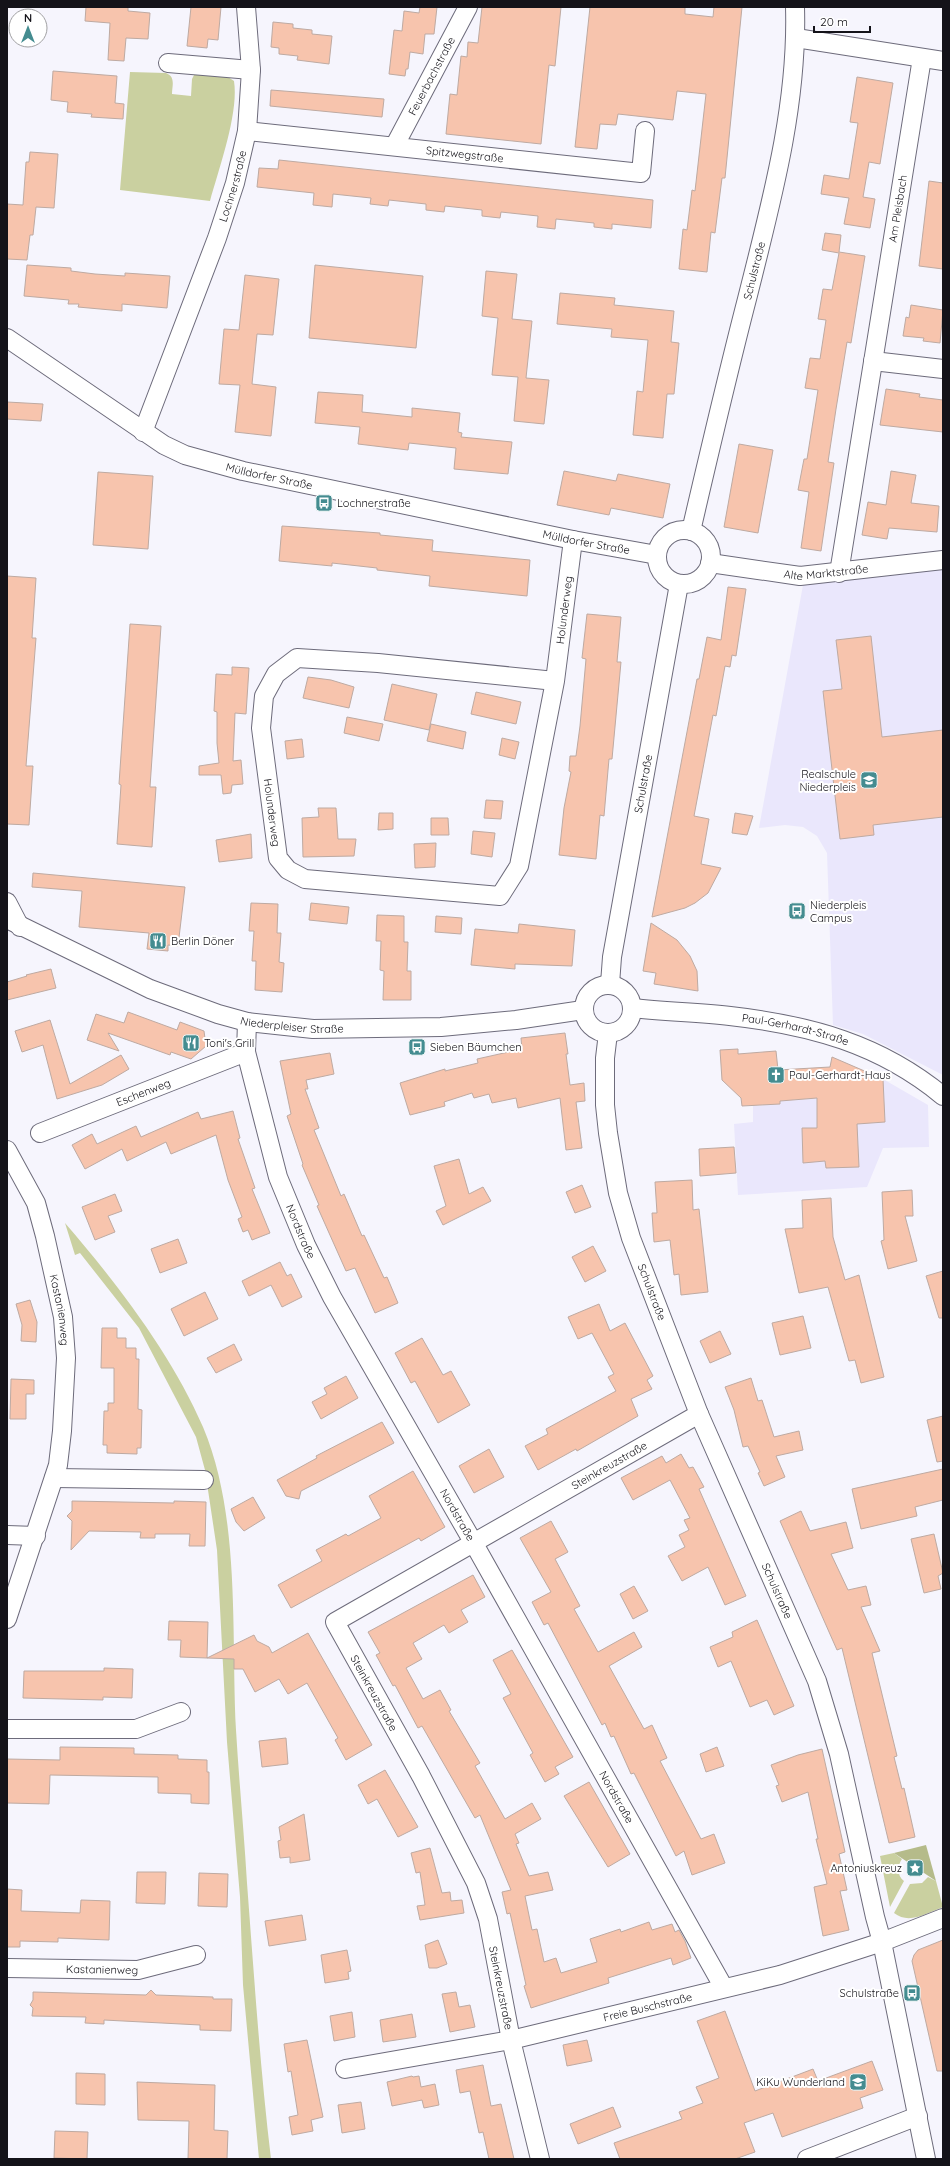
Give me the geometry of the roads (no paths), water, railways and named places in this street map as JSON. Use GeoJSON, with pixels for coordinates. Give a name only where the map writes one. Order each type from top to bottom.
{"type":"FeatureCollection","features":[{"type":"Feature","properties":{"kind":"street","name":"Lochnerstraße"},"geometry":{"type":"LineString","coordinates":[[143,432],[217,238],[235,183],[247,131],[252,70],[246,7]]}},
{"type":"Feature","properties":{"kind":"street","name":"Feuerbachstraße"},"geometry":{"type":"LineString","coordinates":[[394,145],[468,7]]}},
{"type":"Feature","properties":{"kind":"street","name":"Schulstraße"},"geometry":{"type":"LineString","coordinates":[[691,531],[774,186],[790,108],[796,38],[795,7]]}},
{"type":"Feature","properties":{"kind":"street"},"geometry":{"type":"LineString","coordinates":[[796,38],[943,61]]}},
{"type":"Feature","properties":{"kind":"street","name":"Am Pleisbach"},"geometry":{"type":"LineString","coordinates":[[839,573],[922,58]]}},
{"type":"Feature","properties":{"kind":"street"},"geometry":{"type":"LineString","coordinates":[[168,63],[252,70]]}},
{"type":"Feature","properties":{"kind":"street","name":"Spitzwegstraße"},"geometry":{"type":"LineString","coordinates":[[247,131],[394,145],[641,173],[645,131]]}},
{"type":"Feature","properties":{"kind":"street","name":"Mülldorfer Straße"},"geometry":{"type":"LineString","coordinates":[[7,338],[143,432],[164,445],[185,455],[243,471],[573,540],[657,555]]}},
{"type":"Feature","properties":{"kind":"street"},"geometry":{"type":"LineString","coordinates":[[873,361],[943,369]]}},
{"type":"Feature","properties":{"kind":"street"},"geometry":{"type":"LineString","coordinates":[[691,531],[698,535],[706,544],[710,554],[710,563],[702,577],[696,581],[679,584],[665,577],[660,571],[657,555],[658,548],[668,535],[675,532],[691,531]]}},
{"type":"Feature","properties":{"kind":"street","name":"Holunderweg"},"geometry":{"type":"LineString","coordinates":[[555,681],[378,663],[297,658],[276,674],[264,696],[261,728],[278,858],[288,870],[305,879],[500,896],[519,866],[555,681],[573,540]]}},
{"type":"Feature","properties":{"kind":"street","name":"Alte Marktstraße"},"geometry":{"type":"LineString","coordinates":[[710,563],[800,576],[839,573],[943,560]]}},
{"type":"Feature","properties":{"kind":"street","name":"Schulstraße"},"geometry":{"type":"LineString","coordinates":[[610,984],[614,949],[679,584]]}},
{"type":"Feature","properties":{"kind":"street","name":"Niederpleiser Straße"},"geometry":{"type":"LineString","coordinates":[[7,902],[14,923],[150,989],[218,1014],[247,1022],[313,1029],[441,1027],[516,1020],[583,1010]]}},
{"type":"Feature","properties":{"kind":"street"},"geometry":{"type":"LineString","coordinates":[[610,984],[624,989],[632,1001],[633,1008],[628,1023],[623,1028],[608,1033],[594,1029],[585,1018],[583,1010],[584,1002],[594,988],[610,984]]}},
{"type":"Feature","properties":{"kind":"street","name":"Paul-Gerhardt-Straße"},"geometry":{"type":"LineString","coordinates":[[633,1008],[730,1016],[830,1034],[879,1054],[918,1075],[943,1096]]}},
{"type":"Feature","properties":{"kind":"street","name":"Nordstraße"},"geometry":{"type":"LineString","coordinates":[[247,1022],[246,1052],[278,1177],[306,1245],[332,1297],[469,1534],[724,1988]]}},
{"type":"Feature","properties":{"kind":"street","name":"Schulstraße"},"geometry":{"type":"LineString","coordinates":[[608,1033],[605,1058],[605,1105],[618,1194],[631,1238],[699,1414],[817,1681],[839,1754],[882,1942],[926,2159]]}},
{"type":"Feature","properties":{"kind":"street","name":"Eschenweg"},"geometry":{"type":"LineString","coordinates":[[40,1133],[246,1052]]}},
{"type":"Feature","properties":{"kind":"street","name":"Kastanienweg"},"geometry":{"type":"LineString","coordinates":[[7,1150],[36,1204],[56,1278],[63,1317],[66,1358],[62,1431],[54,1478],[36,1536],[7,1619]]}},
{"type":"Feature","properties":{"kind":"street","name":"Steinkreuzstraße"},"geometry":{"type":"LineString","coordinates":[[540,2159],[511,2040],[488,1919],[476,1883],[421,1776],[335,1622],[469,1534],[699,1414]]}},
{"type":"Feature","properties":{"kind":"street"},"geometry":{"type":"LineString","coordinates":[[54,1478],[204,1480]]}},
{"type":"Feature","properties":{"kind":"street"},"geometry":{"type":"LineString","coordinates":[[7,1534],[36,1536]]}},
{"type":"Feature","properties":{"kind":"street"},"geometry":{"type":"LineString","coordinates":[[7,1729],[136,1729],[180,1712]]}},
{"type":"Feature","properties":{"kind":"street","name":"Freie Buschstraße"},"geometry":{"type":"LineString","coordinates":[[345,2069],[511,2040],[780,1975],[882,1942],[943,1918]]}},
{"type":"Feature","properties":{"kind":"street","name":"Kastanienweg"},"geometry":{"type":"LineString","coordinates":[[7,1968],[138,1970],[196,1955]]}},
{"type":"Feature","properties":{"kind":"street"},"geometry":{"type":"LineString","coordinates":[[806,2159],[918,2116]]}},
{"type":"Feature","properties":{"kind":"place","name":"Lochnerstraße"},"geometry":{"type":"Point","coordinates":[324,503]}},
{"type":"Feature","properties":{"kind":"place","name":"Realschule Niederpleis"},"geometry":{"type":"Point","coordinates":[869,780]}},
{"type":"Feature","properties":{"kind":"place","name":"Niederpleis Campus"},"geometry":{"type":"Point","coordinates":[797,911]}},
{"type":"Feature","properties":{"kind":"place","name":"Berlin Döner"},"geometry":{"type":"Point","coordinates":[158,941]}},
{"type":"Feature","properties":{"kind":"place","name":"Toni's Grill"},"geometry":{"type":"Point","coordinates":[191,1043]}},
{"type":"Feature","properties":{"kind":"place","name":"Sieben Bäumchen"},"geometry":{"type":"Point","coordinates":[417,1047]}},
{"type":"Feature","properties":{"kind":"place","name":"Paul-Gerhardt-Haus"},"geometry":{"type":"Point","coordinates":[776,1075]}},
{"type":"Feature","properties":{"kind":"place","name":"Antoniuskreuz"},"geometry":{"type":"Point","coordinates":[915,1868]}},
{"type":"Feature","properties":{"kind":"place","name":"Schulstraße"},"geometry":{"type":"Point","coordinates":[912,1993]}},
{"type":"Feature","properties":{"kind":"place","name":"KiKu Wunderland"},"geometry":{"type":"Point","coordinates":[858,2082]}}]}
